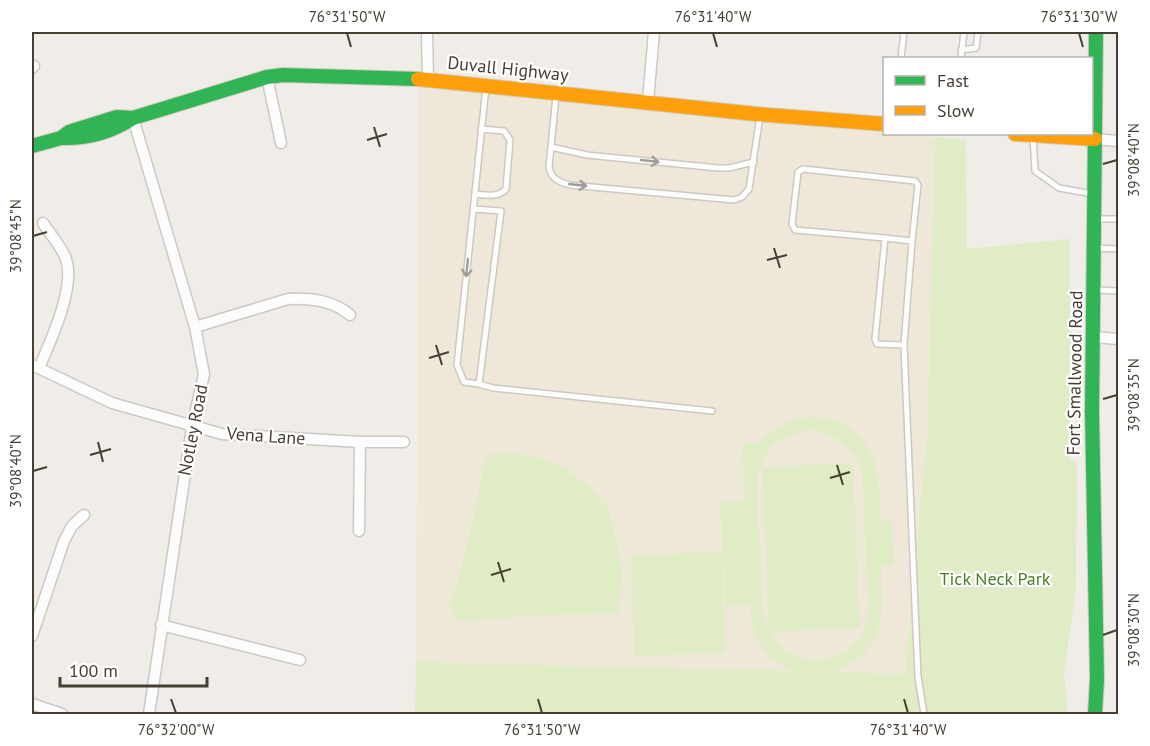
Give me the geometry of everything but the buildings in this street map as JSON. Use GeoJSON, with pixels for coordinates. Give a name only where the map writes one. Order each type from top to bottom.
{"type":"FeatureCollection","features":[{"type":"Feature","properties":{"kind":"street"},"geometry":{"type":"LineString","coordinates":[[427,32],[428,79]]}},
{"type":"Feature","properties":{"kind":"street"},"geometry":{"type":"LineString","coordinates":[[648,101],[654,32]]}},
{"type":"Feature","properties":{"kind":"street","name":"Fort Smallwood Road"},"geometry":{"type":"LineString","coordinates":[[1095,32],[1092,412],[1092,509],[1097,680],[1095,714]]}},
{"type":"Feature","properties":{"kind":"street","name":"Duvall Highway"},"geometry":{"type":"LineString","coordinates":[[32,146],[61,138],[76,139],[118,128],[133,117],[267,77],[283,75],[428,79],[761,114],[883,124]]}},
{"type":"Feature","properties":{"kind":"street"},"geometry":{"type":"LineString","coordinates":[[267,77],[281,143]]}},
{"type":"Feature","properties":{"kind":"street","name":"Notley Road"},"geometry":{"type":"LineString","coordinates":[[133,117],[195,327],[204,374],[192,427],[149,714]]}},
{"type":"Feature","properties":{"kind":"street"},"geometry":{"type":"LineString","coordinates":[[1045,135],[1119,141]]}},
{"type":"Feature","properties":{"kind":"street"},"geometry":{"type":"LineString","coordinates":[[35,367],[58,321],[68,280],[66,260],[44,223]]}},
{"type":"Feature","properties":{"kind":"street"},"geometry":{"type":"LineString","coordinates":[[195,327],[288,299],[329,303],[350,315]]}},
{"type":"Feature","properties":{"kind":"street"},"geometry":{"type":"LineString","coordinates":[[1094,337],[1119,339]]}},
{"type":"Feature","properties":{"kind":"street","name":"Vena Lane"},"geometry":{"type":"LineString","coordinates":[[35,367],[112,403],[222,434],[360,442],[404,442]]}},
{"type":"Feature","properties":{"kind":"street"},"geometry":{"type":"LineString","coordinates":[[359,531],[360,442]]}},
{"type":"Feature","properties":{"kind":"street"},"geometry":{"type":"LineString","coordinates":[[32,636],[64,541],[72,526],[84,515]]}},
{"type":"Feature","properties":{"kind":"street"},"geometry":{"type":"LineString","coordinates":[[161,625],[300,660]]}},
{"type":"Feature","properties":{"kind":"street"},"geometry":{"type":"LineString","coordinates":[[1097,680],[1103,714]]}},
{"type":"Feature","properties":{"kind":"street"},"geometry":{"type":"LineString","coordinates":[[32,704],[62,714]]}},
{"type":"Feature","properties":{"kind":"lane"},"geometry":{"type":"LineString","coordinates":[[901,57],[904,32]]}},
{"type":"Feature","properties":{"kind":"lane"},"geometry":{"type":"LineString","coordinates":[[961,57],[964,32]]}},
{"type":"Feature","properties":{"kind":"lane"},"geometry":{"type":"LineString","coordinates":[[961,50],[976,48],[978,32]]}},
{"type":"Feature","properties":{"kind":"lane"},"geometry":{"type":"LineString","coordinates":[[486,85],[457,365],[464,382],[493,388],[712,411]]}},
{"type":"Feature","properties":{"kind":"lane"},"geometry":{"type":"LineString","coordinates":[[557,92],[550,175],[562,183],[734,200],[742,197],[749,189],[761,114]]}},
{"type":"Feature","properties":{"kind":"lane"},"geometry":{"type":"LineString","coordinates":[[475,194],[493,196],[503,192],[506,189],[509,167],[511,145],[508,135],[504,131],[481,129]]}},
{"type":"Feature","properties":{"kind":"lane"},"geometry":{"type":"LineString","coordinates":[[1035,135],[1035,171],[1059,188],[1094,194]]}},
{"type":"Feature","properties":{"kind":"lane"},"geometry":{"type":"LineString","coordinates":[[551,147],[587,154],[718,168],[729,168],[754,162]]}},
{"type":"Feature","properties":{"kind":"lane"},"geometry":{"type":"LineString","coordinates":[[912,241],[795,230],[792,224],[798,172],[802,169],[915,181],[918,185],[904,345],[918,676],[924,714]]}},
{"type":"Feature","properties":{"kind":"lane"},"geometry":{"type":"LineString","coordinates":[[473,209],[501,211],[478,384]]}},
{"type":"Feature","properties":{"kind":"lane"},"geometry":{"type":"LineString","coordinates":[[1094,219],[1119,219]]}},
{"type":"Feature","properties":{"kind":"lane"},"geometry":{"type":"LineString","coordinates":[[885,238],[875,339],[877,344],[904,345]]}},
{"type":"Feature","properties":{"kind":"lane"},"geometry":{"type":"LineString","coordinates":[[1094,248],[1119,249]]}},
{"type":"Feature","properties":{"kind":"lane"},"geometry":{"type":"LineString","coordinates":[[1094,290],[1119,291]]}},
{"type":"Feature","properties":{"kind":"shaded area"},"geometry":{"type":"Polygon","coordinates":[[[419,82],[883,131],[883,135],[935,137],[928,422],[905,674],[416,662],[419,82]]]}},
{"type":"Feature","properties":{"kind":"green space","name":"Tick Neck Park"},"geometry":{"type":"Polygon","coordinates":[[[935,137],[966,140],[967,249],[1070,239],[1070,461],[1077,461],[1076,588],[1064,675],[1068,714],[415,714],[416,662],[793,671],[774,659],[761,646],[753,629],[750,605],[726,607],[720,503],[745,501],[742,444],[756,443],[757,445],[771,432],[787,423],[804,418],[822,418],[838,422],[853,430],[865,444],[877,472],[880,520],[892,519],[894,565],[881,566],[882,601],[879,629],[865,652],[852,663],[835,672],[905,674],[928,422],[935,137]],[[812,430],[777,442],[767,452],[758,479],[758,495],[765,622],[776,642],[788,653],[813,661],[832,658],[850,649],[857,642],[866,625],[869,605],[862,473],[850,449],[830,435],[812,430]]]}},
{"type":"Feature","properties":{"kind":"green space"},"geometry":{"type":"Polygon","coordinates":[[[512,453],[540,458],[564,468],[588,485],[608,509],[617,541],[622,576],[618,614],[544,615],[457,621],[450,607],[469,538],[486,455],[512,453]]]}},
{"type":"Feature","properties":{"kind":"green space"},"geometry":{"type":"Polygon","coordinates":[[[853,463],[860,628],[769,632],[762,467],[853,463]]]}},
{"type":"Feature","properties":{"kind":"green space"},"geometry":{"type":"Polygon","coordinates":[[[722,552],[725,653],[634,656],[631,555],[722,552]]]}},
{"type":"Feature","properties":{"kind":"traffic: fast"},"geometry":{"type":"LineString","coordinates":[[1095,714],[1097,679],[1092,412],[1096,32]]}},
{"type":"Feature","properties":{"kind":"traffic: fast"},"geometry":{"type":"LineString","coordinates":[[61,138],[98,134],[133,118],[267,77],[283,75],[418,79]]}},
{"type":"Feature","properties":{"kind":"traffic: fast"},"geometry":{"type":"LineString","coordinates":[[32,146],[117,117],[133,118]]}},
{"type":"Feature","properties":{"kind":"traffic: slow"},"geometry":{"type":"LineString","coordinates":[[418,79],[756,114],[883,124]]}},
{"type":"Feature","properties":{"kind":"traffic: slow"},"geometry":{"type":"LineString","coordinates":[[1031,135],[1095,139]]}}]}
